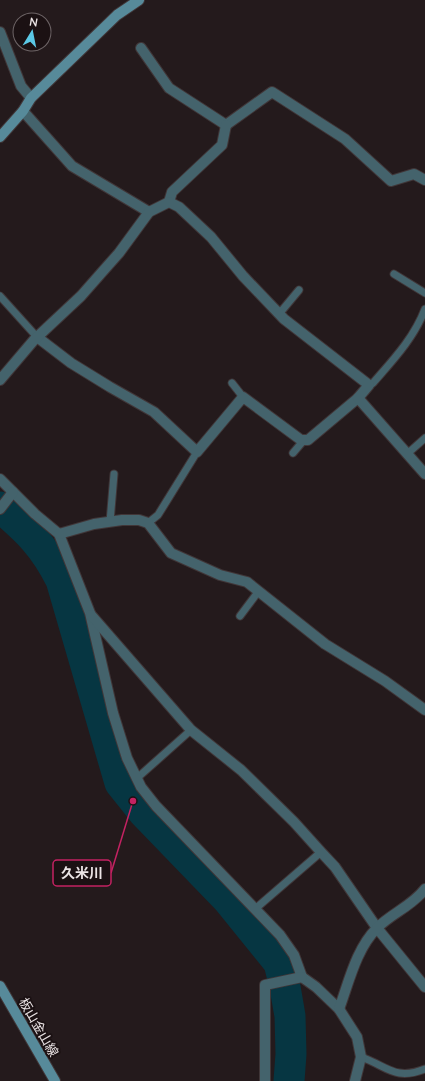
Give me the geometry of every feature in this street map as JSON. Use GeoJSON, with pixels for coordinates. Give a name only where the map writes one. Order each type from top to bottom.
{"type":"FeatureCollection","features":[{"type":"Feature","properties":{"kind":"main road"},"geometry":{"type":"LineString","coordinates":[[0,137],[23,111],[31,98],[117,15],[139,0]]}},
{"type":"Feature","properties":{"kind":"main road","name":"板山金山線"},"geometry":{"type":"LineString","coordinates":[[0,986],[55,1081]]}},
{"type":"Feature","properties":{"kind":"street"},"geometry":{"type":"LineString","coordinates":[[0,32],[21,86],[31,98]]}},
{"type":"Feature","properties":{"kind":"street"},"geometry":{"type":"LineString","coordinates":[[141,48],[169,88],[226,125]]}},
{"type":"Feature","properties":{"kind":"street"},"geometry":{"type":"LineString","coordinates":[[0,380],[37,337],[81,296],[119,253],[149,212],[169,202],[172,192],[222,145],[226,125],[272,92],[345,139],[391,181],[414,174],[425,180]]}},
{"type":"Feature","properties":{"kind":"street"},"geometry":{"type":"LineString","coordinates":[[23,111],[72,166],[149,212]]}},
{"type":"Feature","properties":{"kind":"street"},"geometry":{"type":"LineString","coordinates":[[37,337],[71,363],[154,412],[197,452],[243,397],[294,435],[304,440],[308,440],[358,398],[369,385],[279,314],[243,276],[211,237],[179,207],[169,202]]}},
{"type":"Feature","properties":{"kind":"street"},"geometry":{"type":"LineString","coordinates":[[358,398],[425,474]]}},
{"type":"Feature","properties":{"kind":"street"},"geometry":{"type":"LineString","coordinates":[[0,479],[11,495],[59,534],[90,613],[113,713],[127,758],[136,779],[156,806],[210,860],[280,935],[294,955],[302,977],[316,987],[339,1010],[357,1037],[361,1057],[355,1081]]}},
{"type":"Feature","properties":{"kind":"street"},"geometry":{"type":"LineString","coordinates":[[0,509],[11,495]]}},
{"type":"Feature","properties":{"kind":"street"},"geometry":{"type":"LineString","coordinates":[[59,534],[94,524],[110,522],[138,520],[148,523],[171,553],[220,574],[247,582],[325,644],[385,681],[425,710]]}},
{"type":"Feature","properties":{"kind":"street"},"geometry":{"type":"LineString","coordinates":[[90,613],[191,730],[241,770],[294,822],[335,867],[377,928],[425,987]]}},
{"type":"Feature","properties":{"kind":"street"},"geometry":{"type":"LineString","coordinates":[[339,1010],[361,950],[377,928],[417,900],[425,890]]}},
{"type":"Feature","properties":{"kind":"street"},"geometry":{"type":"LineString","coordinates":[[265,1081],[265,985],[302,977]]}},
{"type":"Feature","properties":{"kind":"lane"},"geometry":{"type":"LineString","coordinates":[[394,274],[425,293]]}},
{"type":"Feature","properties":{"kind":"lane"},"geometry":{"type":"LineString","coordinates":[[279,314],[299,290]]}},
{"type":"Feature","properties":{"kind":"lane"},"geometry":{"type":"LineString","coordinates":[[0,296],[37,337]]}},
{"type":"Feature","properties":{"kind":"lane"},"geometry":{"type":"LineString","coordinates":[[369,385],[373,383],[401,350],[414,332],[425,309]]}},
{"type":"Feature","properties":{"kind":"lane"},"geometry":{"type":"LineString","coordinates":[[232,383],[243,397]]}},
{"type":"Feature","properties":{"kind":"lane"},"geometry":{"type":"LineString","coordinates":[[407,454],[425,438]]}},
{"type":"Feature","properties":{"kind":"lane"},"geometry":{"type":"LineString","coordinates":[[293,453],[304,440]]}},
{"type":"Feature","properties":{"kind":"lane"},"geometry":{"type":"LineString","coordinates":[[148,523],[158,515],[197,452]]}},
{"type":"Feature","properties":{"kind":"lane"},"geometry":{"type":"LineString","coordinates":[[110,522],[114,474]]}},
{"type":"Feature","properties":{"kind":"lane"},"geometry":{"type":"LineString","coordinates":[[240,616],[258,592]]}},
{"type":"Feature","properties":{"kind":"lane"},"geometry":{"type":"LineString","coordinates":[[136,779],[191,730]]}},
{"type":"Feature","properties":{"kind":"lane"},"geometry":{"type":"LineString","coordinates":[[255,909],[321,852]]}},
{"type":"Feature","properties":{"kind":"lane"},"geometry":{"type":"LineString","coordinates":[[361,1057],[374,1061],[392,1072],[400,1074],[408,1074],[425,1068]]}},
{"type":"Feature","properties":{"kind":"waterway"},"geometry":{"type":"LineString","coordinates":[[0,507],[42,548],[61,580],[120,783],[144,813],[228,900],[279,963],[290,1016],[291,1054],[289,1081]]}},
{"type":"Feature","properties":{"kind":"place","name":"久米川"},"geometry":{"type":"Point","coordinates":[133,801]}}]}
